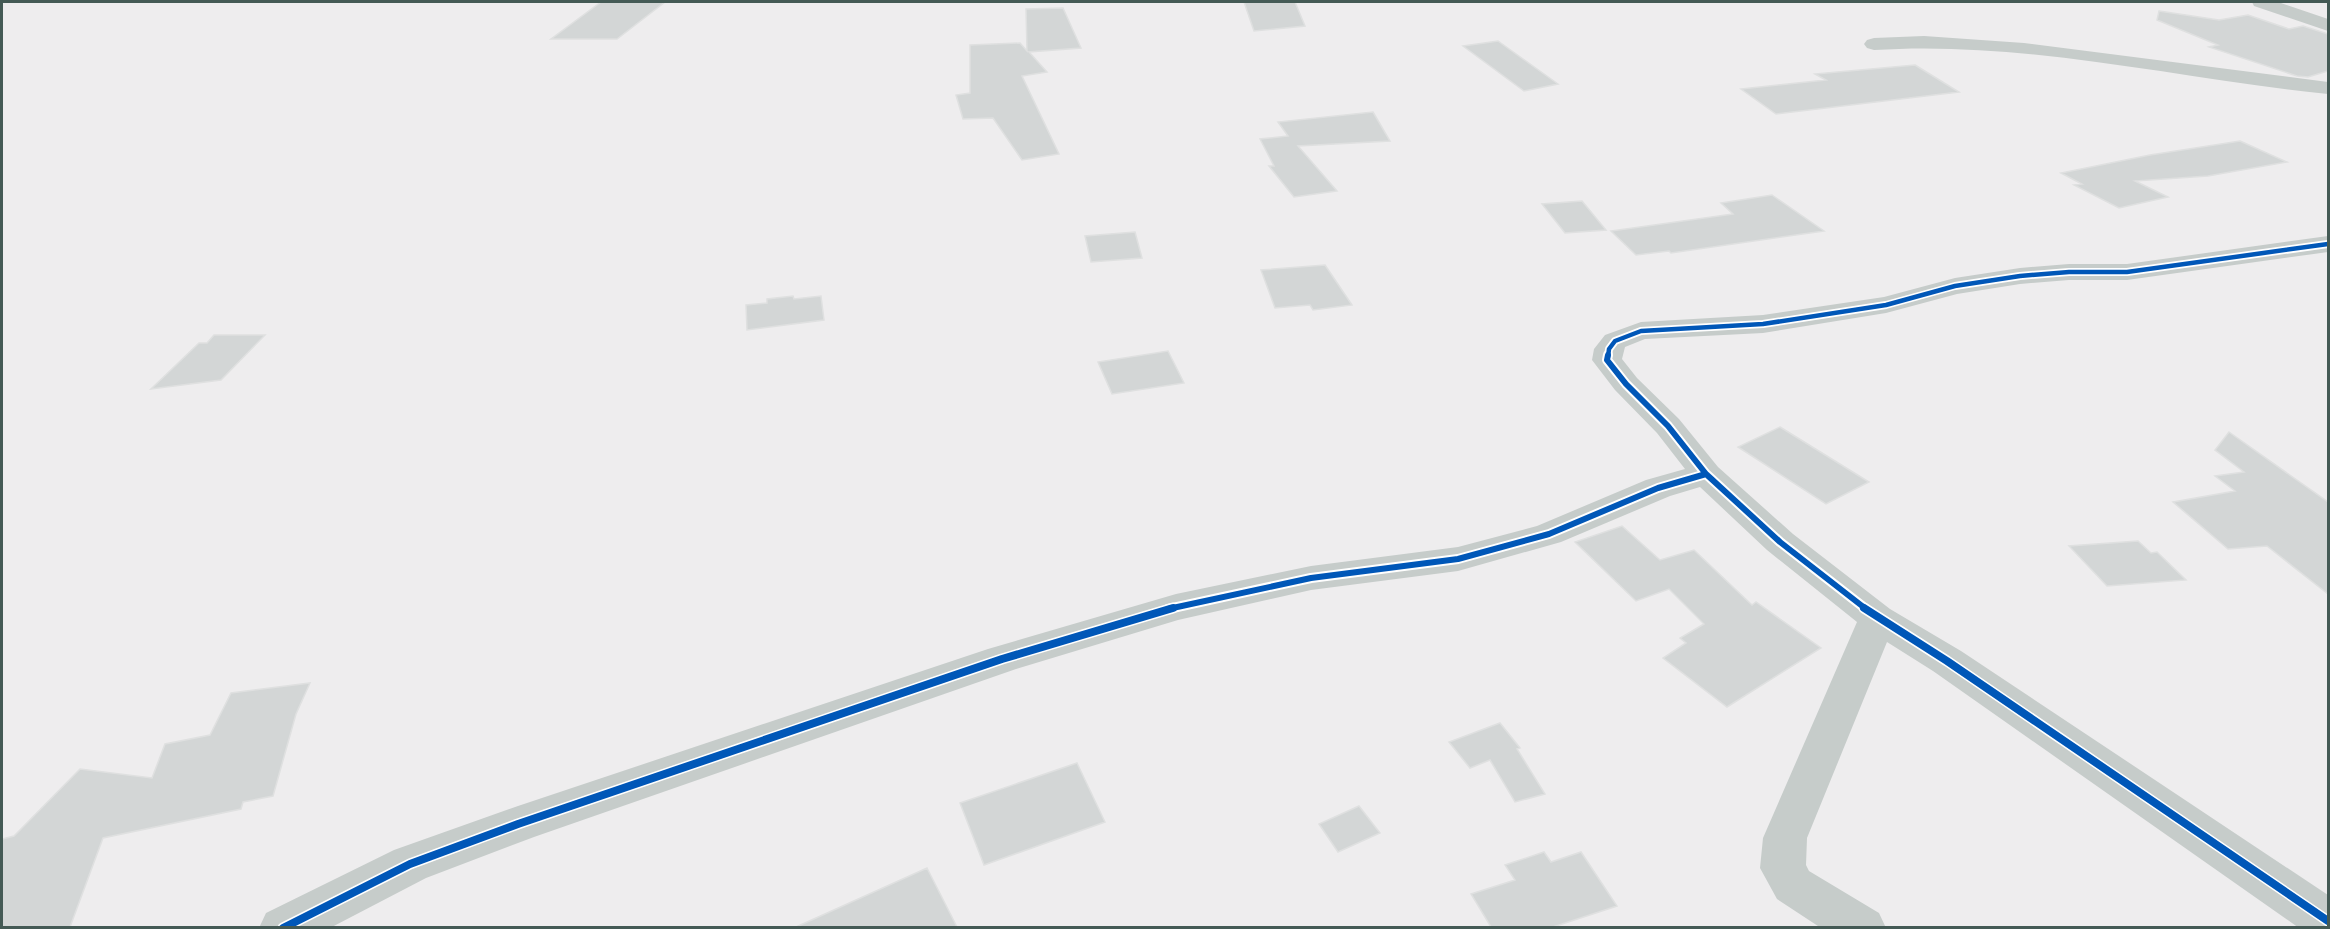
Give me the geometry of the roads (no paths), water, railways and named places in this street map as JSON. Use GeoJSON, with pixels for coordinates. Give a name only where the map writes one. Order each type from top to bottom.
{"type":"FeatureCollection","features":[{"type":"Feature","properties":{"kind":"street"},"geometry":{"type":"LineString","coordinates":[[2262,2],[2328,25]]}},
{"type":"Feature","properties":{"kind":"street"},"geometry":{"type":"LineString","coordinates":[[2284,9],[2316,3]]}},
{"type":"Feature","properties":{"kind":"street"},"geometry":{"type":"LineString","coordinates":[[1874,45],[1936,41],[2046,51],[2328,88]]}},
{"type":"Feature","properties":{"kind":"street"},"geometry":{"type":"LineString","coordinates":[[2328,244],[2161,268],[2020,276],[1955,286],[1874,307],[1762,324],[1641,331],[1616,341],[1609,349],[1607,360],[1626,384],[1668,426],[1706,474],[1780,542],[1877,618],[1947,661],[2328,921]]}},
{"type":"Feature","properties":{"kind":"street"},"geometry":{"type":"LineString","coordinates":[[283,927],[410,864],[518,824],[1002,659],[1176,607],[1311,578],[1458,559],[1549,534],[1658,488],[1706,474]]}},
{"type":"Feature","properties":{"kind":"street"},"geometry":{"type":"LineString","coordinates":[[1862,927],[1793,885],[1783,867],[1785,838],[1861,662],[1877,618]]}}]}
